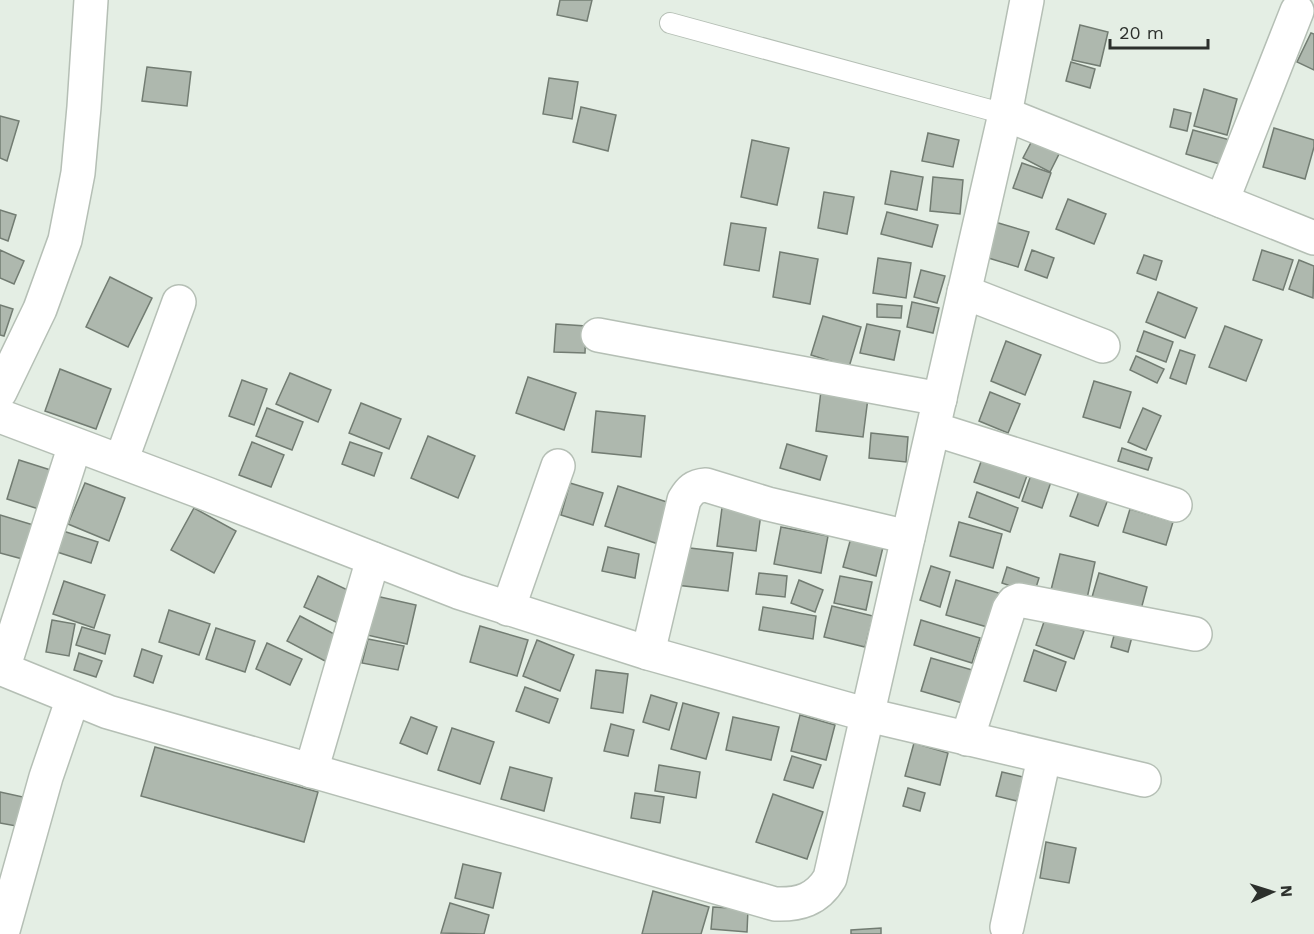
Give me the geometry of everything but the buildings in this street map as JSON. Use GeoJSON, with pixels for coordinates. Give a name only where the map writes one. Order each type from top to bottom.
{"type":"FeatureCollection","features":[{"type":"Feature","properties":{"kind":"street"},"geometry":{"type":"LineString","coordinates":[[0,392],[40,309],[65,240],[78,173],[91,0]]}},
{"type":"Feature","properties":{"kind":"street"},"geometry":{"type":"LineString","coordinates":[[75,445],[2,668],[108,712],[311,771],[764,900],[789,904],[812,899],[830,878],[1005,114],[1027,0]]}},
{"type":"Feature","properties":{"kind":"street"},"geometry":{"type":"LineString","coordinates":[[1222,201],[1296,10]]}},
{"type":"Feature","properties":{"kind":"street"},"geometry":{"type":"LineString","coordinates":[[1005,114],[1314,238]]}},
{"type":"Feature","properties":{"kind":"street"},"geometry":{"type":"LineString","coordinates":[[964,292],[1104,346]]}},
{"type":"Feature","properties":{"kind":"street"},"geometry":{"type":"LineString","coordinates":[[121,461],[179,302]]}},
{"type":"Feature","properties":{"kind":"street"},"geometry":{"type":"LineString","coordinates":[[598,335],[937,414],[1174,505]]}},
{"type":"Feature","properties":{"kind":"street"},"geometry":{"type":"LineString","coordinates":[[0,416],[458,592],[508,609],[648,653],[868,715],[1144,780]]}},
{"type":"Feature","properties":{"kind":"street"},"geometry":{"type":"LineString","coordinates":[[508,609],[558,466]]}},
{"type":"Feature","properties":{"kind":"street"},"geometry":{"type":"LineString","coordinates":[[648,653],[684,500],[690,490],[696,486],[706,485],[768,504],[908,537]]}},
{"type":"Feature","properties":{"kind":"street"},"geometry":{"type":"LineString","coordinates":[[311,771],[373,559]]}},
{"type":"Feature","properties":{"kind":"street"},"geometry":{"type":"LineString","coordinates":[[967,739],[1009,609],[1014,602],[1019,600],[1195,634]]}},
{"type":"Feature","properties":{"kind":"street"},"geometry":{"type":"LineString","coordinates":[[1,931],[46,777],[73,698]]}},
{"type":"Feature","properties":{"kind":"street"},"geometry":{"type":"LineString","coordinates":[[1007,927],[1044,758]]}},
{"type":"Feature","properties":{"kind":"lane"},"geometry":{"type":"LineString","coordinates":[[670,22],[1005,114]]}}]}
